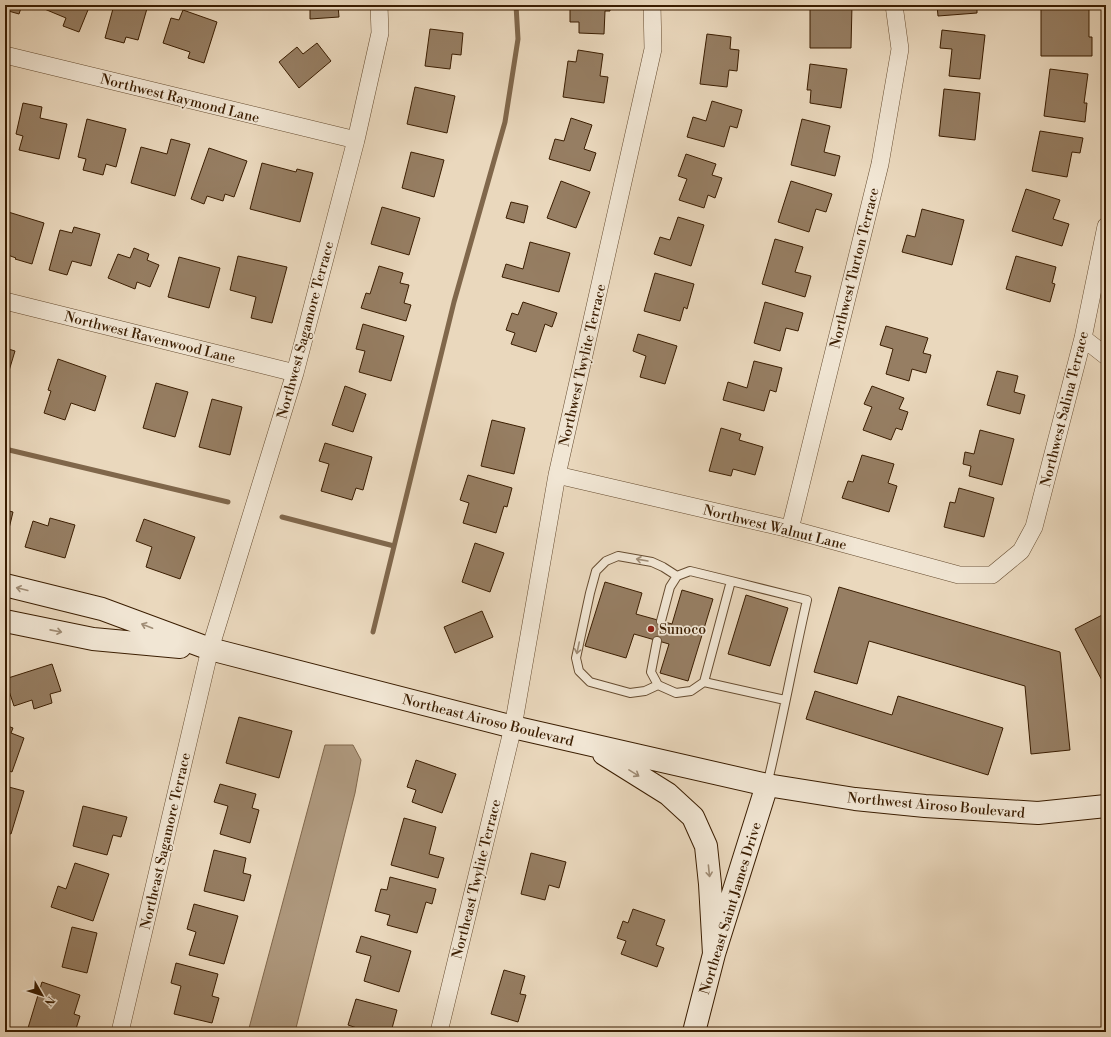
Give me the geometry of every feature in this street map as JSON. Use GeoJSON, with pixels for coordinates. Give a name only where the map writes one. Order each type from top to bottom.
{"type":"FeatureCollection","features":[{"type":"Feature","properties":{"kind":"main road","name":"Northeast Airoso Boulevard"},"geometry":{"type":"LineString","coordinates":[[5,585],[102,609],[210,650],[513,727],[767,786]]}},
{"type":"Feature","properties":{"kind":"main road","name":"Northeast Airoso Boulevard"},"geometry":{"type":"LineString","coordinates":[[5,621],[93,638],[210,650]]}},
{"type":"Feature","properties":{"kind":"main road"},"geometry":{"type":"LineString","coordinates":[[589,745],[668,794],[693,818],[706,846],[714,954]]}},
{"type":"Feature","properties":{"kind":"main road","name":"Northwest Airoso Boulevard"},"geometry":{"type":"LineString","coordinates":[[767,786],[855,799],[917,805],[1038,813],[1106,806]]}},
{"type":"Feature","properties":{"kind":"main road","name":"Northeast Saint James Drive"},"geometry":{"type":"LineString","coordinates":[[694,1032],[714,954],[767,786]]}},
{"type":"Feature","properties":{"kind":"street","name":"Northwest Sagamore Terrace"},"geometry":{"type":"LineString","coordinates":[[210,650],[296,373],[356,140],[380,33],[379,5]]}},
{"type":"Feature","properties":{"kind":"street","name":"Northwest Twylite Terrace"},"geometry":{"type":"LineString","coordinates":[[513,727],[557,475],[652,49],[652,5]]}},
{"type":"Feature","properties":{"kind":"street","name":"Northwest Turton Terrace"},"geometry":{"type":"LineString","coordinates":[[790,529],[880,164],[900,49],[894,5]]}},
{"type":"Feature","properties":{"kind":"street","name":"Northwest Raymond Lane"},"geometry":{"type":"LineString","coordinates":[[5,55],[356,140]]}},
{"type":"Feature","properties":{"kind":"street","name":"Northwest Salina Terrace"},"geometry":{"type":"LineString","coordinates":[[992,574],[1022,552],[1034,527],[1083,338],[1106,226]]}},
{"type":"Feature","properties":{"kind":"street","name":"Northwest Ravenwood Lane"},"geometry":{"type":"LineString","coordinates":[[5,301],[296,373]]}},
{"type":"Feature","properties":{"kind":"street"},"geometry":{"type":"LineString","coordinates":[[1083,338],[1106,356]]}},
{"type":"Feature","properties":{"kind":"street","name":"Northwest Walnut Lane"},"geometry":{"type":"LineString","coordinates":[[557,475],[790,529],[959,575],[992,574]]}},
{"type":"Feature","properties":{"kind":"street","name":"Northeast Sagamore Terrace"},"geometry":{"type":"LineString","coordinates":[[120,1032],[210,650]]}},
{"type":"Feature","properties":{"kind":"street","name":"Northeast Twylite Terrace"},"geometry":{"type":"LineString","coordinates":[[439,1032],[513,727]]}},
{"type":"Feature","properties":{"kind":"lane"},"geometry":{"type":"LineString","coordinates":[[658,685],[645,691],[630,693],[590,682],[579,671],[576,658],[596,571],[606,561],[618,556],[652,562],[664,567],[677,576]]}},
{"type":"Feature","properties":{"kind":"lane"},"geometry":{"type":"LineString","coordinates":[[662,621],[670,586],[677,576],[690,571],[807,600],[767,786]]}},
{"type":"Feature","properties":{"kind":"lane"},"geometry":{"type":"LineString","coordinates":[[657,641],[651,672],[658,685],[676,693],[691,691],[704,682],[731,581]]}},
{"type":"Feature","properties":{"kind":"lane"},"geometry":{"type":"LineString","coordinates":[[704,682],[785,700]]}},
{"type":"Feature","properties":{"kind":"shaded area"},"geometry":{"type":"Polygon","coordinates":[[[325,745],[353,745],[361,760],[355,793],[295,1032],[248,1032],[325,745]]]}},
{"type":"Feature","properties":{"kind":"building"},"geometry":{"type":"Polygon","coordinates":[[[5,5],[22,5],[19,14],[5,10],[5,5]]]}},
{"type":"Feature","properties":{"kind":"building"},"geometry":{"type":"Polygon","coordinates":[[[44,5],[90,5],[79,32],[63,26],[66,18],[42,8],[44,5]]]}},
{"type":"Feature","properties":{"kind":"building"},"geometry":{"type":"Polygon","coordinates":[[[114,5],[148,5],[138,40],[126,37],[124,43],[105,38],[114,5]]]}},
{"type":"Feature","properties":{"kind":"building"},"geometry":{"type":"Polygon","coordinates":[[[310,5],[338,5],[339,17],[310,19],[310,5]]]}},
{"type":"Feature","properties":{"kind":"building"},"geometry":{"type":"Polygon","coordinates":[[[570,5],[610,5],[610,11],[605,11],[604,34],[579,33],[579,22],[570,22],[570,5]]]}},
{"type":"Feature","properties":{"kind":"building"},"geometry":{"type":"Polygon","coordinates":[[[810,5],[852,5],[851,48],[810,48],[810,5]]]}},
{"type":"Feature","properties":{"kind":"building"},"geometry":{"type":"Polygon","coordinates":[[[937,5],[977,5],[977,13],[938,16],[937,5]]]}},
{"type":"Feature","properties":{"kind":"building"},"geometry":{"type":"Polygon","coordinates":[[[1041,8],[1089,8],[1089,37],[1092,37],[1092,56],[1041,56],[1041,8]]]}},
{"type":"Feature","properties":{"kind":"building"},"geometry":{"type":"Polygon","coordinates":[[[183,10],[217,22],[204,63],[188,58],[190,52],[163,43],[171,18],[179,20],[183,10]]]}},
{"type":"Feature","properties":{"kind":"building"},"geometry":{"type":"Polygon","coordinates":[[[430,29],[463,33],[461,55],[452,54],[450,69],[425,66],[430,29]]]}},
{"type":"Feature","properties":{"kind":"building"},"geometry":{"type":"Polygon","coordinates":[[[942,30],[985,35],[980,79],[949,76],[952,49],[940,48],[942,30]]]}},
{"type":"Feature","properties":{"kind":"building"},"geometry":{"type":"Polygon","coordinates":[[[707,34],[731,37],[730,49],[739,50],[737,71],[729,70],[727,87],[700,84],[707,34]]]}},
{"type":"Feature","properties":{"kind":"building"},"geometry":{"type":"Polygon","coordinates":[[[317,43],[331,61],[299,88],[279,62],[297,47],[303,54],[317,43]]]}},
{"type":"Feature","properties":{"kind":"building"},"geometry":{"type":"Polygon","coordinates":[[[578,50],[603,54],[600,76],[608,77],[604,103],[563,97],[568,61],[576,62],[578,50]]]}},
{"type":"Feature","properties":{"kind":"building"},"geometry":{"type":"Polygon","coordinates":[[[810,64],[847,69],[841,108],[810,103],[811,90],[807,90],[810,64]]]}},
{"type":"Feature","properties":{"kind":"building"},"geometry":{"type":"Polygon","coordinates":[[[1050,69],[1088,74],[1084,103],[1087,103],[1085,122],[1044,116],[1050,69]]]}},
{"type":"Feature","properties":{"kind":"building"},"geometry":{"type":"Polygon","coordinates":[[[415,87],[455,96],[447,133],[407,124],[415,87]]]}},
{"type":"Feature","properties":{"kind":"building"},"geometry":{"type":"Polygon","coordinates":[[[944,89],[980,93],[975,140],[939,136],[944,89]]]}},
{"type":"Feature","properties":{"kind":"building"},"geometry":{"type":"Polygon","coordinates":[[[712,101],[742,110],[737,128],[730,126],[724,147],[687,137],[693,117],[706,121],[712,101]]]}},
{"type":"Feature","properties":{"kind":"building"},"geometry":{"type":"Polygon","coordinates":[[[23,103],[42,107],[40,118],[67,124],[59,159],[19,150],[23,136],[16,134],[23,103]]]}},
{"type":"Feature","properties":{"kind":"building"},"geometry":{"type":"Polygon","coordinates":[[[571,118],[592,125],[584,149],[596,153],[590,171],[549,159],[555,139],[564,141],[571,118]]]}},
{"type":"Feature","properties":{"kind":"building"},"geometry":{"type":"Polygon","coordinates":[[[87,119],[126,129],[116,167],[106,164],[103,175],[83,170],[86,159],[78,157],[87,119]]]}},
{"type":"Feature","properties":{"kind":"building"},"geometry":{"type":"Polygon","coordinates":[[[802,119],[830,126],[824,152],[840,156],[835,176],[791,165],[802,119]]]}},
{"type":"Feature","properties":{"kind":"building"},"geometry":{"type":"Polygon","coordinates":[[[1040,131],[1083,138],[1080,153],[1072,152],[1067,177],[1032,171],[1040,131]]]}},
{"type":"Feature","properties":{"kind":"building"},"geometry":{"type":"Polygon","coordinates":[[[171,139],[190,144],[175,196],[131,183],[141,147],[167,154],[171,139]]]}},
{"type":"Feature","properties":{"kind":"building"},"geometry":{"type":"Polygon","coordinates":[[[209,148],[247,161],[234,197],[225,194],[223,201],[207,196],[204,204],[191,199],[209,148]]]}},
{"type":"Feature","properties":{"kind":"building"},"geometry":{"type":"Polygon","coordinates":[[[411,152],[444,160],[434,197],[402,188],[411,152]]]}},
{"type":"Feature","properties":{"kind":"building"},"geometry":{"type":"Polygon","coordinates":[[[686,154],[716,164],[712,175],[722,178],[715,198],[708,195],[704,208],[679,200],[687,179],[678,176],[686,154]]]}},
{"type":"Feature","properties":{"kind":"building"},"geometry":{"type":"Polygon","coordinates":[[[262,163],[296,172],[297,169],[313,173],[300,222],[250,209],[262,163]]]}},
{"type":"Feature","properties":{"kind":"building"},"geometry":{"type":"Polygon","coordinates":[[[561,181],[590,192],[576,228],[547,218],[561,181]]]}},
{"type":"Feature","properties":{"kind":"building"},"geometry":{"type":"Polygon","coordinates":[[[791,181],[832,194],[826,212],[816,209],[809,232],[778,222],[791,181]]]}},
{"type":"Feature","properties":{"kind":"building"},"geometry":{"type":"Polygon","coordinates":[[[1026,189],[1060,200],[1053,219],[1069,224],[1062,246],[1012,231],[1026,189]]]}},
{"type":"Feature","properties":{"kind":"building"},"geometry":{"type":"Polygon","coordinates":[[[511,202],[528,206],[524,223],[506,218],[511,202]]]}},
{"type":"Feature","properties":{"kind":"building"},"geometry":{"type":"Polygon","coordinates":[[[382,207],[420,218],[409,255],[371,244],[382,207]]]}},
{"type":"Feature","properties":{"kind":"building"},"geometry":{"type":"Polygon","coordinates":[[[922,209],[964,220],[952,265],[902,252],[907,235],[915,237],[922,209]]]}},
{"type":"Feature","properties":{"kind":"building"},"geometry":{"type":"Polygon","coordinates":[[[5,211],[44,223],[32,264],[15,259],[16,258],[5,254],[5,211]]]}},
{"type":"Feature","properties":{"kind":"building"},"geometry":{"type":"Polygon","coordinates":[[[678,217],[704,225],[691,266],[654,254],[660,237],[670,240],[678,217]]]}},
{"type":"Feature","properties":{"kind":"building"},"geometry":{"type":"Polygon","coordinates":[[[74,227],[100,234],[91,266],[72,261],[67,275],[49,270],[60,230],[72,233],[74,227]]]}},
{"type":"Feature","properties":{"kind":"building"},"geometry":{"type":"Polygon","coordinates":[[[775,239],[803,247],[795,272],[811,276],[805,297],[762,284],[775,239]]]}},
{"type":"Feature","properties":{"kind":"building"},"geometry":{"type":"Polygon","coordinates":[[[530,242],[570,253],[559,292],[502,277],[506,264],[523,269],[530,242]]]}},
{"type":"Feature","properties":{"kind":"building"},"geometry":{"type":"Polygon","coordinates":[[[134,248],[149,254],[147,260],[159,265],[150,287],[137,282],[135,289],[108,278],[118,254],[130,258],[134,248]]]}},
{"type":"Feature","properties":{"kind":"building"},"geometry":{"type":"Polygon","coordinates":[[[238,256],[287,267],[272,323],[251,318],[256,297],[230,290],[238,256]]]}},
{"type":"Feature","properties":{"kind":"building"},"geometry":{"type":"Polygon","coordinates":[[[1016,256],[1056,267],[1052,283],[1055,284],[1050,302],[1006,289],[1016,256]]]}},
{"type":"Feature","properties":{"kind":"building"},"geometry":{"type":"Polygon","coordinates":[[[179,257],[220,268],[209,308],[168,297],[179,257]]]}},
{"type":"Feature","properties":{"kind":"building"},"geometry":{"type":"Polygon","coordinates":[[[379,266],[403,273],[400,283],[409,285],[404,303],[411,305],[406,321],[361,308],[366,293],[370,294],[379,266]]]}},
{"type":"Feature","properties":{"kind":"building"},"geometry":{"type":"Polygon","coordinates":[[[655,273],[694,284],[687,309],[684,307],[680,321],[644,311],[655,273]]]}},
{"type":"Feature","properties":{"kind":"building"},"geometry":{"type":"Polygon","coordinates":[[[523,302],[557,313],[552,327],[545,324],[536,352],[511,344],[515,333],[506,330],[512,313],[518,315],[523,302]]]}},
{"type":"Feature","properties":{"kind":"building"},"geometry":{"type":"Polygon","coordinates":[[[765,302],[803,313],[798,331],[786,328],[780,351],[754,343],[765,302]]]}},
{"type":"Feature","properties":{"kind":"building"},"geometry":{"type":"Polygon","coordinates":[[[363,324],[404,336],[391,381],[359,372],[365,351],[356,349],[363,324]]]}},
{"type":"Feature","properties":{"kind":"building"},"geometry":{"type":"Polygon","coordinates":[[[886,326],[928,338],[923,353],[931,355],[926,373],[912,369],[909,381],[886,374],[893,349],[880,345],[886,326]]]}},
{"type":"Feature","properties":{"kind":"building"},"geometry":{"type":"Polygon","coordinates":[[[638,334],[677,346],[665,384],[640,377],[646,356],[633,351],[638,334]]]}},
{"type":"Feature","properties":{"kind":"building"},"geometry":{"type":"Polygon","coordinates":[[[5,348],[15,351],[5,384],[5,348]]]}},
{"type":"Feature","properties":{"kind":"building"},"geometry":{"type":"Polygon","coordinates":[[[58,359],[106,376],[95,411],[71,403],[65,420],[44,413],[51,391],[48,390],[58,359]]]}},
{"type":"Feature","properties":{"kind":"building"},"geometry":{"type":"Polygon","coordinates":[[[754,361],[782,368],[776,392],[770,390],[764,411],[723,400],[728,382],[747,388],[754,361]]]}},
{"type":"Feature","properties":{"kind":"building"},"geometry":{"type":"Polygon","coordinates":[[[997,371],[1018,376],[1014,392],[1025,395],[1020,414],[987,405],[997,371]]]}},
{"type":"Feature","properties":{"kind":"building"},"geometry":{"type":"Polygon","coordinates":[[[156,383],[188,392],[175,437],[143,428],[156,383]]]}},
{"type":"Feature","properties":{"kind":"building"},"geometry":{"type":"Polygon","coordinates":[[[345,386],[366,394],[353,432],[332,425],[345,386]]]}},
{"type":"Feature","properties":{"kind":"building"},"geometry":{"type":"Polygon","coordinates":[[[872,386],[904,398],[899,409],[908,412],[902,430],[896,428],[891,440],[863,430],[872,407],[864,404],[872,386]]]}},
{"type":"Feature","properties":{"kind":"building"},"geometry":{"type":"Polygon","coordinates":[[[212,399],[242,407],[230,455],[199,447],[212,399]]]}},
{"type":"Feature","properties":{"kind":"building"},"geometry":{"type":"Polygon","coordinates":[[[492,420],[525,428],[514,474],[481,466],[492,420]]]}},
{"type":"Feature","properties":{"kind":"building"},"geometry":{"type":"Polygon","coordinates":[[[721,428],[741,434],[739,440],[763,447],[755,475],[733,469],[731,476],[709,471],[721,428]]]}},
{"type":"Feature","properties":{"kind":"building"},"geometry":{"type":"Polygon","coordinates":[[[980,430],[1014,439],[1002,485],[969,476],[971,466],[963,464],[965,452],[974,454],[980,430]]]}},
{"type":"Feature","properties":{"kind":"building"},"geometry":{"type":"Polygon","coordinates":[[[325,443],[372,457],[363,490],[356,488],[352,500],[321,491],[329,464],[319,461],[325,443]]]}},
{"type":"Feature","properties":{"kind":"building"},"geometry":{"type":"Polygon","coordinates":[[[862,455],[894,464],[888,483],[897,486],[889,512],[842,498],[848,481],[853,482],[862,455]]]}},
{"type":"Feature","properties":{"kind":"building"},"geometry":{"type":"Polygon","coordinates":[[[468,475],[512,488],[507,507],[504,506],[496,533],[463,523],[469,503],[460,500],[468,475]]]}},
{"type":"Feature","properties":{"kind":"building"},"geometry":{"type":"Polygon","coordinates":[[[959,488],[994,498],[984,537],[944,527],[950,502],[955,503],[959,488]]]}},
{"type":"Feature","properties":{"kind":"building"},"geometry":{"type":"Polygon","coordinates":[[[5,510],[13,512],[5,545],[5,510]]]}},
{"type":"Feature","properties":{"kind":"building"},"geometry":{"type":"Polygon","coordinates":[[[50,518],[75,525],[65,558],[25,547],[33,521],[48,526],[50,518]]]}},
{"type":"Feature","properties":{"kind":"building"},"geometry":{"type":"Polygon","coordinates":[[[144,519],[195,537],[180,579],[146,567],[152,547],[136,541],[144,519]]]}},
{"type":"Feature","properties":{"kind":"building"},"geometry":{"type":"Polygon","coordinates":[[[475,543],[504,553],[490,592],[462,582],[475,543]]]}},
{"type":"Feature","properties":{"kind":"building"},"geometry":{"type":"Polygon","coordinates":[[[605,582],[642,593],[636,614],[672,624],[682,590],[713,599],[688,681],[660,673],[669,644],[634,634],[626,658],[585,646],[605,582]]]}},
{"type":"Feature","properties":{"kind":"building"},"geometry":{"type":"Polygon","coordinates":[[[839,587],[1060,652],[1070,750],[1031,754],[1025,686],[869,641],[857,684],[814,672],[839,587]]]}},
{"type":"Feature","properties":{"kind":"building"},"geometry":{"type":"Polygon","coordinates":[[[746,595],[788,608],[770,666],[728,654],[746,595]]]}},
{"type":"Feature","properties":{"kind":"building"},"geometry":{"type":"Polygon","coordinates":[[[482,611],[493,637],[455,653],[444,627],[482,611]]]}},
{"type":"Feature","properties":{"kind":"building"},"geometry":{"type":"Polygon","coordinates":[[[1106,613],[1106,685],[1105,686],[1075,629],[1106,613]]]}},
{"type":"Feature","properties":{"kind":"building"},"geometry":{"type":"Polygon","coordinates":[[[52,664],[61,691],[50,694],[52,703],[34,709],[32,700],[14,706],[5,679],[52,664]]]}},
{"type":"Feature","properties":{"kind":"building"},"geometry":{"type":"Polygon","coordinates":[[[815,691],[892,715],[898,696],[1003,728],[988,775],[806,719],[815,691]]]}},
{"type":"Feature","properties":{"kind":"building"},"geometry":{"type":"Polygon","coordinates":[[[239,717],[292,731],[279,778],[226,763],[239,717]]]}},
{"type":"Feature","properties":{"kind":"building"},"geometry":{"type":"Polygon","coordinates":[[[5,725],[13,728],[11,733],[24,738],[12,772],[5,769],[5,725]]]}},
{"type":"Feature","properties":{"kind":"building"},"geometry":{"type":"Polygon","coordinates":[[[416,760],[456,774],[442,813],[412,802],[416,790],[407,787],[416,760]]]}},
{"type":"Feature","properties":{"kind":"building"},"geometry":{"type":"Polygon","coordinates":[[[220,784],[256,794],[252,808],[259,810],[250,843],[220,834],[228,806],[214,802],[220,784]]]}},
{"type":"Feature","properties":{"kind":"building"},"geometry":{"type":"Polygon","coordinates":[[[5,786],[24,791],[11,834],[5,832],[5,786]]]}},
{"type":"Feature","properties":{"kind":"building"},"geometry":{"type":"Polygon","coordinates":[[[83,806],[127,817],[121,837],[113,835],[107,855],[73,846],[83,806]]]}},
{"type":"Feature","properties":{"kind":"building"},"geometry":{"type":"Polygon","coordinates":[[[404,818],[436,827],[429,854],[444,858],[438,878],[391,865],[404,818]]]}},
{"type":"Feature","properties":{"kind":"building"},"geometry":{"type":"Polygon","coordinates":[[[214,850],[246,858],[243,873],[251,875],[244,901],[204,891],[214,850]]]}},
{"type":"Feature","properties":{"kind":"building"},"geometry":{"type":"Polygon","coordinates":[[[531,853],[566,862],[559,888],[549,885],[545,900],[521,894],[531,853]]]}},
{"type":"Feature","properties":{"kind":"building"},"geometry":{"type":"Polygon","coordinates":[[[75,863],[109,874],[93,921],[51,907],[58,886],[66,889],[75,863]]]}},
{"type":"Feature","properties":{"kind":"building"},"geometry":{"type":"Polygon","coordinates":[[[390,877],[436,889],[432,904],[426,902],[417,933],[387,925],[390,915],[375,911],[381,889],[387,890],[390,877]]]}},
{"type":"Feature","properties":{"kind":"building"},"geometry":{"type":"Polygon","coordinates":[[[194,904],[238,916],[224,964],[189,955],[196,932],[187,929],[194,904]]]}},
{"type":"Feature","properties":{"kind":"building"},"geometry":{"type":"Polygon","coordinates":[[[633,909],[665,920],[656,945],[664,948],[657,967],[621,954],[626,941],[617,938],[623,921],[628,923],[633,909]]]}},
{"type":"Feature","properties":{"kind":"building"},"geometry":{"type":"Polygon","coordinates":[[[72,927],[97,933],[87,973],[62,967],[72,927]]]}},
{"type":"Feature","properties":{"kind":"building"},"geometry":{"type":"Polygon","coordinates":[[[361,936],[411,951],[399,992],[364,981],[371,956],[356,952],[361,936]]]}},
{"type":"Feature","properties":{"kind":"building"},"geometry":{"type":"Polygon","coordinates":[[[176,963],[218,974],[212,996],[219,998],[212,1023],[174,1014],[181,986],[171,983],[176,963]]]}},
{"type":"Feature","properties":{"kind":"building"},"geometry":{"type":"Polygon","coordinates":[[[504,970],[525,976],[520,994],[526,995],[518,1022],[491,1014],[504,970]]]}},
{"type":"Feature","properties":{"kind":"building"},"geometry":{"type":"Polygon","coordinates":[[[42,982],[80,995],[74,1014],[80,1016],[75,1032],[41,1032],[28,1028],[42,982]]]}},
{"type":"Feature","properties":{"kind":"building"},"geometry":{"type":"Polygon","coordinates":[[[356,999],[397,1010],[391,1032],[356,1032],[357,1028],[348,1025],[356,999]]]}},
{"type":"Feature","properties":{"kind":"waterway"},"geometry":{"type":"LineString","coordinates":[[373,632],[454,302],[505,122],[518,39],[516,5]]}},
{"type":"Feature","properties":{"kind":"waterway"},"geometry":{"type":"LineString","coordinates":[[5,449],[228,502]]}},
{"type":"Feature","properties":{"kind":"waterway"},"geometry":{"type":"LineString","coordinates":[[282,517],[394,546]]}},
{"type":"Feature","properties":{"kind":"place","name":"Sunoco"},"geometry":{"type":"Point","coordinates":[651,629]}}]}
